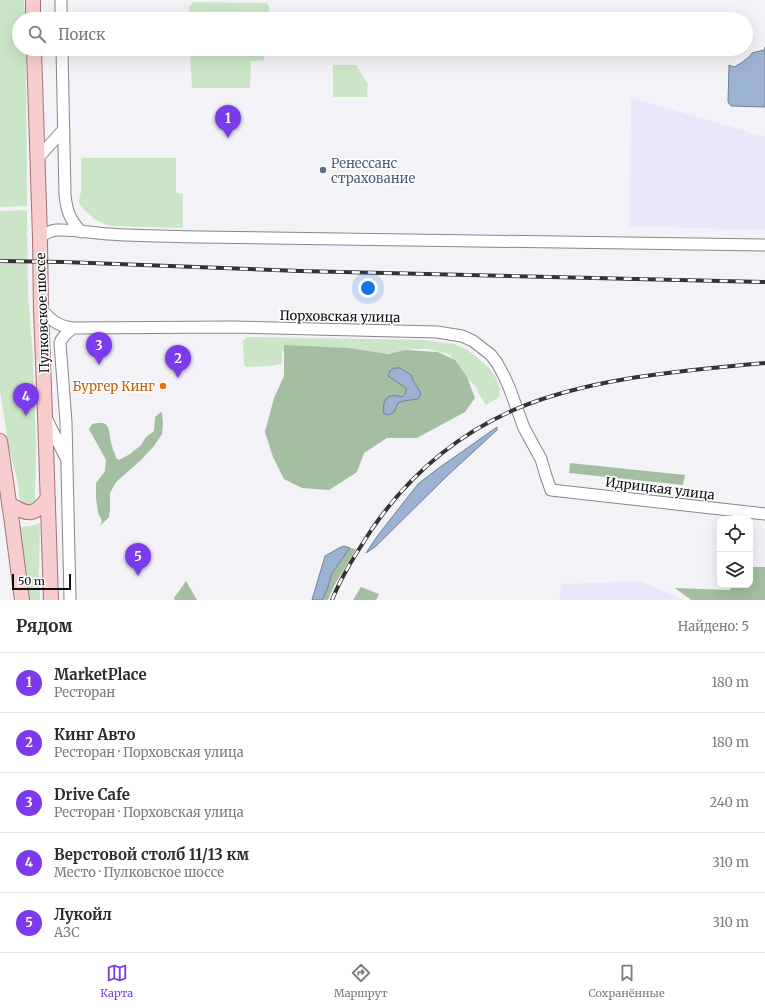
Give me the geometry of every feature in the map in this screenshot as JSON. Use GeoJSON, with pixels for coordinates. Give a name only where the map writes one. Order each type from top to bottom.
{"type":"FeatureCollection","features":[{"type":"Feature","properties":{"kind":"main road"},"geometry":{"type":"LineString","coordinates":[[32,0],[33,12]]}},
{"type":"Feature","properties":{"kind":"main road","name":"Пулковское шоссе"},"geometry":{"type":"LineString","coordinates":[[34,56],[51,600]]}},
{"type":"Feature","properties":{"kind":"main road"},"geometry":{"type":"LineString","coordinates":[[0,442],[22,600]]}},
{"type":"Feature","properties":{"kind":"main road"},"geometry":{"type":"LineString","coordinates":[[9,504],[24,512],[30,513],[41,507],[48,498]]}},
{"type":"Feature","properties":{"kind":"street"},"geometry":{"type":"LineString","coordinates":[[61,0],[61,12]]}},
{"type":"Feature","properties":{"kind":"street"},"geometry":{"type":"LineString","coordinates":[[62,56],[66,205],[68,214],[81,232]]}},
{"type":"Feature","properties":{"kind":"street"},"geometry":{"type":"LineString","coordinates":[[37,159],[64,129]]}},
{"type":"Feature","properties":{"kind":"street"},"geometry":{"type":"LineString","coordinates":[[40,238],[44,234],[54,230],[69,230],[108,234],[198,237],[765,245]]}},
{"type":"Feature","properties":{"kind":"street","name":"Порховская улица"},"geometry":{"type":"LineString","coordinates":[[41,309],[56,324],[73,328],[233,327],[436,332],[462,336],[473,341],[491,355],[497,363],[509,387],[524,428],[541,459],[551,490]]}},
{"type":"Feature","properties":{"kind":"street"},"geometry":{"type":"LineString","coordinates":[[70,600],[66,422],[60,343],[65,335],[73,328]]}},
{"type":"Feature","properties":{"kind":"street"},"geometry":{"type":"LineString","coordinates":[[45,415],[66,461]]}},
{"type":"Feature","properties":{"kind":"street","name":"Идрицкая улица"},"geometry":{"type":"LineString","coordinates":[[551,490],[765,514]]}},
{"type":"Feature","properties":{"kind":"shaded area"},"geometry":{"type":"Polygon","coordinates":[[[631,98],[765,137],[765,230],[629,226],[631,98]]]}},
{"type":"Feature","properties":{"kind":"shaded area"},"geometry":{"type":"Polygon","coordinates":[[[640,581],[684,600],[559,600],[561,584],[640,581]]]}},
{"type":"Feature","properties":{"kind":"green space"},"geometry":{"type":"Polygon","coordinates":[[[0,0],[24,0],[25,12],[12,12],[12,56],[26,56],[27,206],[0,207],[0,0]]]}},
{"type":"Feature","properties":{"kind":"green space"},"geometry":{"type":"Polygon","coordinates":[[[193,2],[267,3],[269,6],[269,12],[189,12],[189,7],[193,2]]]}},
{"type":"Feature","properties":{"kind":"green space"},"geometry":{"type":"Polygon","coordinates":[[[190,56],[264,56],[264,60],[251,61],[250,88],[192,88],[190,56]]]}},
{"type":"Feature","properties":{"kind":"green space"},"geometry":{"type":"Polygon","coordinates":[[[333,65],[356,65],[368,84],[367,97],[333,97],[333,65]]]}},
{"type":"Feature","properties":{"kind":"green space"},"geometry":{"type":"Polygon","coordinates":[[[81,158],[176,158],[176,193],[183,194],[182,228],[112,226],[106,225],[94,219],[80,205],[81,158]]]}},
{"type":"Feature","properties":{"kind":"green space"},"geometry":{"type":"Polygon","coordinates":[[[27,210],[28,294],[33,357],[36,445],[35,503],[32,506],[23,506],[20,501],[17,479],[9,448],[0,390],[0,211],[27,210]]]}},
{"type":"Feature","properties":{"kind":"green space"},"geometry":{"type":"Polygon","coordinates":[[[247,337],[423,340],[454,344],[466,349],[490,369],[496,378],[500,389],[499,397],[486,405],[477,388],[470,381],[464,378],[457,369],[451,355],[429,349],[412,349],[398,353],[367,354],[290,346],[282,352],[282,364],[247,367],[244,365],[243,341],[247,337]]]}},
{"type":"Feature","properties":{"kind":"green space"},"geometry":{"type":"Polygon","coordinates":[[[284,345],[348,348],[388,354],[406,350],[438,352],[455,360],[467,377],[475,398],[465,412],[417,438],[387,438],[364,453],[357,472],[329,490],[302,488],[284,479],[273,457],[265,432],[274,398],[284,376],[284,345]]]}},
{"type":"Feature","properties":{"kind":"green space"},"geometry":{"type":"Polygon","coordinates":[[[161,412],[163,423],[162,434],[154,446],[141,460],[116,482],[110,493],[109,517],[100,526],[102,521],[98,513],[96,483],[105,471],[106,460],[89,429],[92,424],[98,423],[103,423],[108,426],[111,444],[116,458],[119,460],[130,454],[141,445],[146,437],[154,431],[155,417],[161,412]]]}},
{"type":"Feature","properties":{"kind":"green space"},"geometry":{"type":"Polygon","coordinates":[[[570,463],[685,475],[683,485],[569,473],[570,463]]]}},
{"type":"Feature","properties":{"kind":"green space"},"geometry":{"type":"Polygon","coordinates":[[[40,523],[40,600],[29,600],[20,527],[40,523]]]}},
{"type":"Feature","properties":{"kind":"green space"},"geometry":{"type":"Polygon","coordinates":[[[350,548],[356,549],[334,586],[328,600],[322,600],[327,590],[332,573],[350,548]]]}},
{"type":"Feature","properties":{"kind":"green space"},"geometry":{"type":"Polygon","coordinates":[[[753,567],[765,567],[765,600],[691,600],[675,588],[730,590],[730,588],[753,588],[753,567]]]}},
{"type":"Feature","properties":{"kind":"green space"},"geometry":{"type":"Polygon","coordinates":[[[186,581],[197,600],[175,600],[174,598],[186,581]]]}},
{"type":"Feature","properties":{"kind":"green space"},"geometry":{"type":"Polygon","coordinates":[[[361,587],[379,594],[376,600],[353,600],[361,587]]]}},
{"type":"Feature","properties":{"kind":"water"},"geometry":{"type":"Polygon","coordinates":[[[765,47],[765,107],[731,106],[728,102],[729,65],[734,67],[750,56],[753,56],[753,53],[764,50],[765,47]]]}},
{"type":"Feature","properties":{"kind":"water"},"geometry":{"type":"Polygon","coordinates":[[[394,368],[400,368],[411,375],[421,394],[418,399],[398,403],[394,412],[389,415],[384,414],[386,399],[392,396],[402,397],[406,393],[406,388],[388,376],[390,371],[394,368]]]}},
{"type":"Feature","properties":{"kind":"water"},"geometry":{"type":"Polygon","coordinates":[[[497,427],[497,430],[447,476],[375,547],[366,553],[378,535],[418,484],[497,427]]]}},
{"type":"Feature","properties":{"kind":"water"},"geometry":{"type":"Polygon","coordinates":[[[344,546],[350,548],[332,573],[327,590],[322,600],[312,600],[325,556],[344,546]]]}},
{"type":"Feature","properties":{"kind":"railway"},"geometry":{"type":"LineString","coordinates":[[0,261],[300,271],[765,282]]}},
{"type":"Feature","properties":{"kind":"railway"},"geometry":{"type":"LineString","coordinates":[[332,600],[345,573],[361,546],[386,509],[402,491],[435,458],[473,431],[494,419],[545,398],[607,382],[703,369],[765,363]]}},
{"type":"Feature","properties":{"kind":"place","name":"MarketPlace"},"geometry":{"type":"Point","coordinates":[228,138]}},
{"type":"Feature","properties":{"kind":"place","name":"Ренессанс страхование"},"geometry":{"type":"Point","coordinates":[323,170]}},
{"type":"Feature","properties":{"kind":"place","name":"Drive Cafe"},"geometry":{"type":"Point","coordinates":[99,365]}},
{"type":"Feature","properties":{"kind":"place","name":"Кинг Авто"},"geometry":{"type":"Point","coordinates":[178,378]}},
{"type":"Feature","properties":{"kind":"place","name":"Бургер Кинг"},"geometry":{"type":"Point","coordinates":[163,386]}},
{"type":"Feature","properties":{"kind":"place","name":"Верстовой столб 11/13 км"},"geometry":{"type":"Point","coordinates":[26,416]}},
{"type":"Feature","properties":{"kind":"place","name":"Лукойл"},"geometry":{"type":"Point","coordinates":[138,576]}}]}
